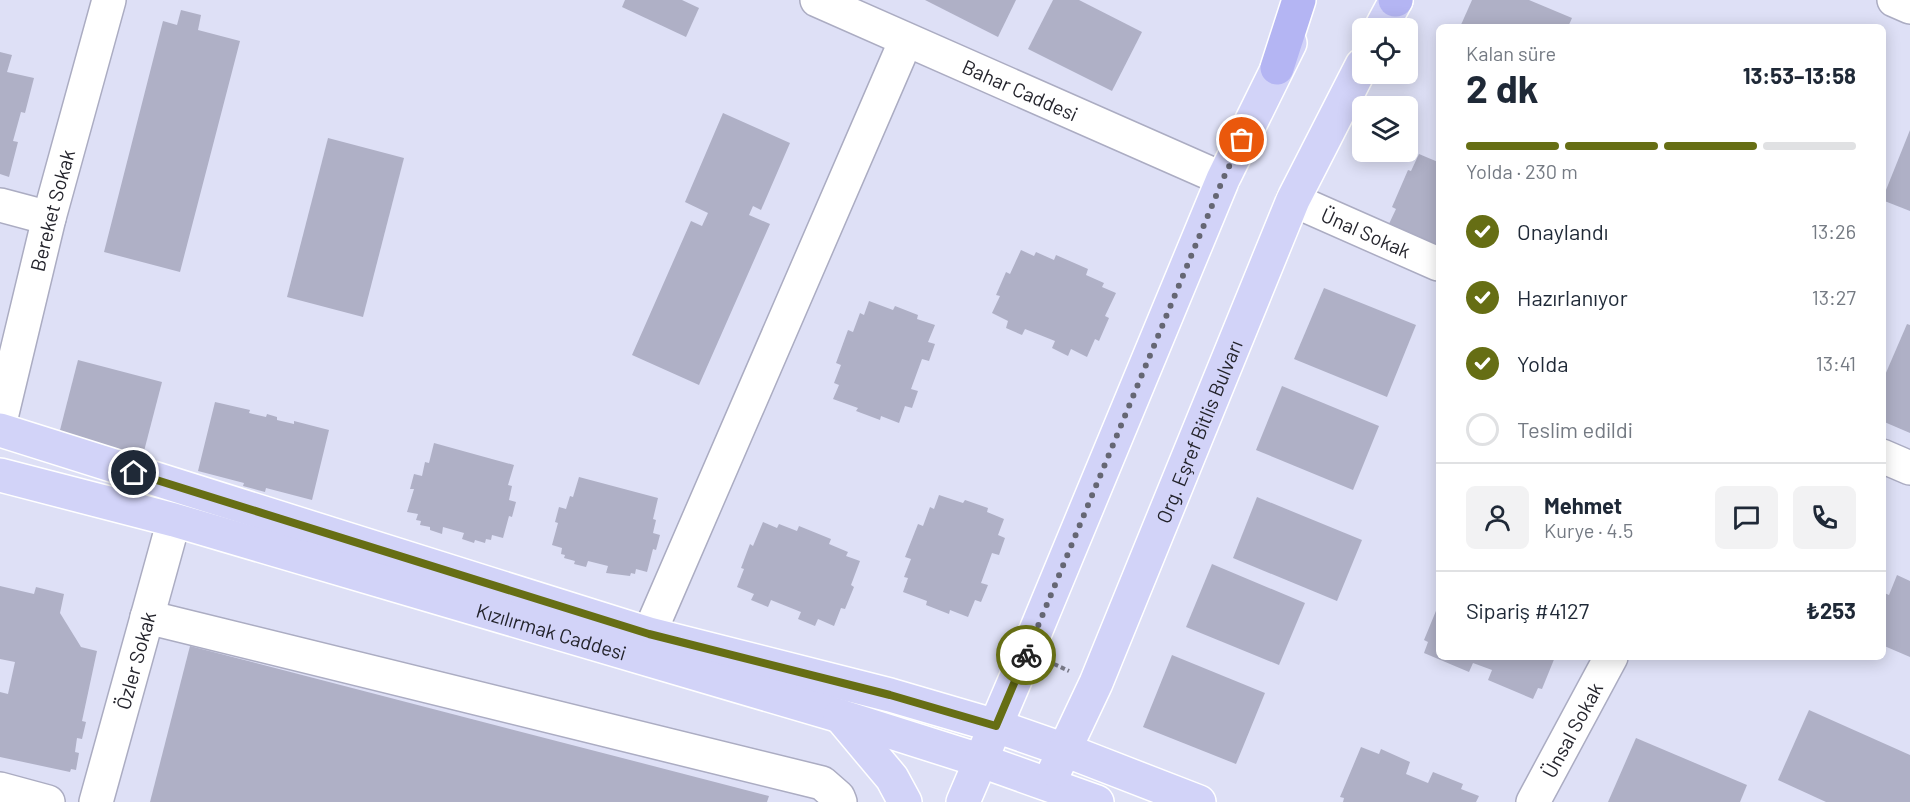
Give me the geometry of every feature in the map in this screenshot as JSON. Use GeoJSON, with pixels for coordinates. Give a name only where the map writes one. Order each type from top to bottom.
{"type":"FeatureCollection","features":[{"type":"Feature","properties":{"kind":"highway"},"geometry":{"type":"LineString","coordinates":[[1277,68],[1299,0]]}},
{"type":"Feature","properties":{"kind":"main road"},"geometry":{"type":"LineString","coordinates":[[963,802],[1028,652],[1223,179],[1311,0]]}},
{"type":"Feature","properties":{"kind":"main road"},"geometry":{"type":"LineString","coordinates":[[1386,18],[1396,0]]}},
{"type":"Feature","properties":{"kind":"main road","name":"Org. Eşref Bitlis Bulvarı"},"geometry":{"type":"LineString","coordinates":[[1045,793],[1096,683],[1293,200],[1352,84]]}},
{"type":"Feature","properties":{"kind":"main road","name":"Kızılırmak Caddesi"},"geometry":{"type":"LineString","coordinates":[[0,430],[649,634],[890,695],[996,726],[1199,802]]}},
{"type":"Feature","properties":{"kind":"main road","name":"Kızılırmak Caddesi"},"geometry":{"type":"LineString","coordinates":[[0,475],[174,520],[840,716],[981,761],[1045,793],[1096,802]]}},
{"type":"Feature","properties":{"kind":"main road"},"geometry":{"type":"LineString","coordinates":[[840,716],[892,778],[905,802]]}},
{"type":"Feature","properties":{"kind":"street","name":"Bereket Sokak"},"geometry":{"type":"LineString","coordinates":[[0,422],[50,218],[109,0]]}},
{"type":"Feature","properties":{"kind":"street","name":"Bahar Caddesi"},"geometry":{"type":"LineString","coordinates":[[817,0],[1223,179]]}},
{"type":"Feature","properties":{"kind":"street"},"geometry":{"type":"LineString","coordinates":[[1894,0],[1910,7]]}},
{"type":"Feature","properties":{"kind":"street"},"geometry":{"type":"LineString","coordinates":[[649,634],[906,40]]}},
{"type":"Feature","properties":{"kind":"street","name":"Ünal Sokak"},"geometry":{"type":"LineString","coordinates":[[1293,200],[1436,263]]}},
{"type":"Feature","properties":{"kind":"street"},"geometry":{"type":"LineString","coordinates":[[0,205],[50,218]]}},
{"type":"Feature","properties":{"kind":"street"},"geometry":{"type":"LineString","coordinates":[[1886,458],[1910,468]]}},
{"type":"Feature","properties":{"kind":"street","name":"Özler Sokak"},"geometry":{"type":"LineString","coordinates":[[96,802],[174,520]]}},
{"type":"Feature","properties":{"kind":"street"},"geometry":{"type":"LineString","coordinates":[[147,617],[822,783],[838,797],[840,802]]}},
{"type":"Feature","properties":{"kind":"street","name":"Ünsal Sokak"},"geometry":{"type":"LineString","coordinates":[[1533,802],[1609,660]]}},
{"type":"Feature","properties":{"kind":"street"},"geometry":{"type":"LineString","coordinates":[[0,789],[48,802]]}},
{"type":"Feature","properties":{"kind":"path"},"geometry":{"type":"LineString","coordinates":[[1028,652],[1096,683]]}},
{"type":"Feature","properties":{"kind":"building"},"geometry":{"type":"Polygon","coordinates":[[[625,0],[682,0],[699,8],[686,37],[622,7],[625,0]]]}},
{"type":"Feature","properties":{"kind":"building"},"geometry":{"type":"Polygon","coordinates":[[[925,0],[1016,0],[998,37],[925,0]]]}},
{"type":"Feature","properties":{"kind":"building"},"geometry":{"type":"Polygon","coordinates":[[[1053,0],[1079,0],[1142,32],[1112,91],[1028,49],[1053,0]]]}},
{"type":"Feature","properties":{"kind":"building"},"geometry":{"type":"Polygon","coordinates":[[[1472,0],[1529,0],[1572,18],[1569,24],[1461,24],[1472,0]]]}},
{"type":"Feature","properties":{"kind":"building"},"geometry":{"type":"Polygon","coordinates":[[[181,10],[201,15],[198,30],[240,41],[180,272],[104,252],[163,21],[177,25],[181,10]]]}},
{"type":"Feature","properties":{"kind":"building"},"geometry":{"type":"Polygon","coordinates":[[[0,52],[12,55],[7,72],[34,78],[25,113],[21,112],[13,141],[18,142],[9,177],[0,174],[0,52]]]}},
{"type":"Feature","properties":{"kind":"building"},"geometry":{"type":"Polygon","coordinates":[[[723,113],[790,143],[761,210],[753,206],[749,215],[770,224],[699,385],[632,355],[691,221],[702,226],[708,213],[685,202],[723,113]]]}},
{"type":"Feature","properties":{"kind":"building"},"geometry":{"type":"Polygon","coordinates":[[[1910,130],[1910,211],[1886,202],[1886,190],[1910,130]]]}},
{"type":"Feature","properties":{"kind":"building"},"geometry":{"type":"Polygon","coordinates":[[[328,138],[404,158],[363,317],[287,297],[328,138]]]}},
{"type":"Feature","properties":{"kind":"building"},"geometry":{"type":"Polygon","coordinates":[[[1419,154],[1436,161],[1436,247],[1388,226],[1396,209],[1392,207],[1408,170],[1411,171],[1415,162],[1418,162],[1419,154]]]}},
{"type":"Feature","properties":{"kind":"building"},"geometry":{"type":"Polygon","coordinates":[[[1021,250],[1034,256],[1036,252],[1054,260],[1056,255],[1088,269],[1086,275],[1104,283],[1102,287],[1116,293],[1105,316],[1109,318],[1099,341],[1095,339],[1087,357],[1071,349],[1068,356],[1052,348],[1055,341],[1025,329],[1022,335],[1006,328],[1008,321],[992,313],[1000,296],[996,295],[1006,272],[1010,274],[1021,250]]]}},
{"type":"Feature","properties":{"kind":"building"},"geometry":{"type":"Polygon","coordinates":[[[1324,288],[1416,325],[1387,397],[1294,359],[1324,288]]]}},
{"type":"Feature","properties":{"kind":"building"},"geometry":{"type":"Polygon","coordinates":[[[869,301],[893,310],[895,306],[918,315],[917,319],[935,325],[928,342],[935,344],[929,361],[922,359],[911,389],[918,391],[912,408],[905,406],[899,423],[881,416],[880,420],[856,411],[858,408],[833,399],[839,385],[834,383],[841,365],[836,363],[848,330],[853,332],[860,313],[864,315],[869,301]]]}},
{"type":"Feature","properties":{"kind":"building"},"geometry":{"type":"Polygon","coordinates":[[[1907,324],[1910,325],[1910,433],[1886,423],[1886,373],[1907,324]]]}},
{"type":"Feature","properties":{"kind":"building"},"geometry":{"type":"Polygon","coordinates":[[[78,360],[162,382],[143,455],[59,434],[78,360]]]}},
{"type":"Feature","properties":{"kind":"building"},"geometry":{"type":"Polygon","coordinates":[[[1282,386],[1379,426],[1353,490],[1256,450],[1282,386]]]}},
{"type":"Feature","properties":{"kind":"building"},"geometry":{"type":"Polygon","coordinates":[[[215,402],[250,410],[249,413],[266,417],[267,414],[277,417],[277,420],[294,424],[294,421],[329,430],[312,500],[266,488],[265,492],[243,486],[244,483],[198,471],[215,402]]]}},
{"type":"Feature","properties":{"kind":"building"},"geometry":{"type":"Polygon","coordinates":[[[434,443],[514,465],[508,485],[512,486],[509,500],[516,502],[512,517],[509,516],[503,538],[492,535],[491,540],[486,539],[485,543],[475,540],[474,543],[462,539],[464,533],[443,527],[442,534],[430,530],[430,527],[420,525],[421,521],[416,520],[418,514],[407,512],[414,489],[410,489],[414,474],[422,476],[425,462],[429,463],[434,443]]]}},
{"type":"Feature","properties":{"kind":"building"},"geometry":{"type":"Polygon","coordinates":[[[579,477],[658,498],[653,519],[656,520],[653,533],[660,535],[656,550],[653,549],[647,572],[636,569],[635,574],[631,573],[630,576],[606,573],[608,566],[588,561],[586,567],[574,564],[575,561],[564,558],[565,555],[561,554],[562,548],[552,545],[558,523],[555,522],[559,507],[566,509],[570,496],[573,497],[579,477]]]}},
{"type":"Feature","properties":{"kind":"building"},"geometry":{"type":"Polygon","coordinates":[[[939,495],[963,503],[965,500],[988,508],[987,512],[1004,519],[998,535],[1005,538],[999,555],[992,553],[981,583],[988,585],[981,602],[975,600],[968,617],[950,610],[949,614],[926,605],[927,601],[903,592],[908,578],[904,577],[911,559],[905,557],[918,524],[923,526],[930,507],[934,509],[939,495]]]}},
{"type":"Feature","properties":{"kind":"building"},"geometry":{"type":"Polygon","coordinates":[[[1257,497],[1362,540],[1337,601],[1233,558],[1257,497]]]}},
{"type":"Feature","properties":{"kind":"building"},"geometry":{"type":"Polygon","coordinates":[[[763,522],[777,528],[779,524],[797,531],[799,526],[831,539],[829,544],[848,552],[846,556],[860,561],[851,585],[854,587],[845,609],[841,608],[834,626],[818,619],[815,626],[798,619],[801,612],[771,600],[768,607],[751,600],[754,594],[737,587],[750,544],[753,546],[763,522]]]}},
{"type":"Feature","properties":{"kind":"building"},"geometry":{"type":"Polygon","coordinates":[[[1212,564],[1305,603],[1279,665],[1186,627],[1212,564]]]}},
{"type":"Feature","properties":{"kind":"building"},"geometry":{"type":"Polygon","coordinates":[[[1897,575],[1910,581],[1910,657],[1886,647],[1886,594],[1889,595],[1897,575]]]}},
{"type":"Feature","properties":{"kind":"building"},"geometry":{"type":"Polygon","coordinates":[[[0,586],[34,594],[36,587],[64,594],[60,613],[81,647],[97,651],[82,721],[86,722],[82,739],[77,738],[75,752],[79,753],[76,770],[71,769],[70,772],[0,757],[0,692],[8,694],[15,662],[0,659],[0,586]]]}},
{"type":"Feature","properties":{"kind":"building"},"geometry":{"type":"Polygon","coordinates":[[[1436,611],[1436,658],[1424,653],[1428,642],[1424,640],[1436,611]]]}},
{"type":"Feature","properties":{"kind":"building"},"geometry":{"type":"Polygon","coordinates":[[[190,646],[769,796],[767,802],[150,802],[190,646]]]}},
{"type":"Feature","properties":{"kind":"building"},"geometry":{"type":"Polygon","coordinates":[[[1172,655],[1265,693],[1236,764],[1143,727],[1172,655]]]}},
{"type":"Feature","properties":{"kind":"building"},"geometry":{"type":"Polygon","coordinates":[[[1441,660],[1554,660],[1542,689],[1538,688],[1533,699],[1488,680],[1492,670],[1473,663],[1469,672],[1441,660]]]}},
{"type":"Feature","properties":{"kind":"building"},"geometry":{"type":"Polygon","coordinates":[[[1809,710],[1910,755],[1910,802],[1826,802],[1778,780],[1809,710]]]}},
{"type":"Feature","properties":{"kind":"building"},"geometry":{"type":"Polygon","coordinates":[[[1636,738],[1747,785],[1740,802],[1608,802],[1636,738]]]}},
{"type":"Feature","properties":{"kind":"building"},"geometry":{"type":"Polygon","coordinates":[[[1361,747],[1379,754],[1381,749],[1410,762],[1406,774],[1428,783],[1433,772],[1463,784],[1461,789],[1479,796],[1476,802],[1343,802],[1344,798],[1340,797],[1361,747]]]}},
{"type":"Feature","properties":{"kind":"way so far"},"geometry":{"type":"LineString","coordinates":[[1026,655],[1223,179],[1242,140]]}},
{"type":"Feature","properties":{"kind":"route"},"geometry":{"type":"LineString","coordinates":[[134,473],[649,634],[890,695],[996,726],[1026,655]]}}]}
